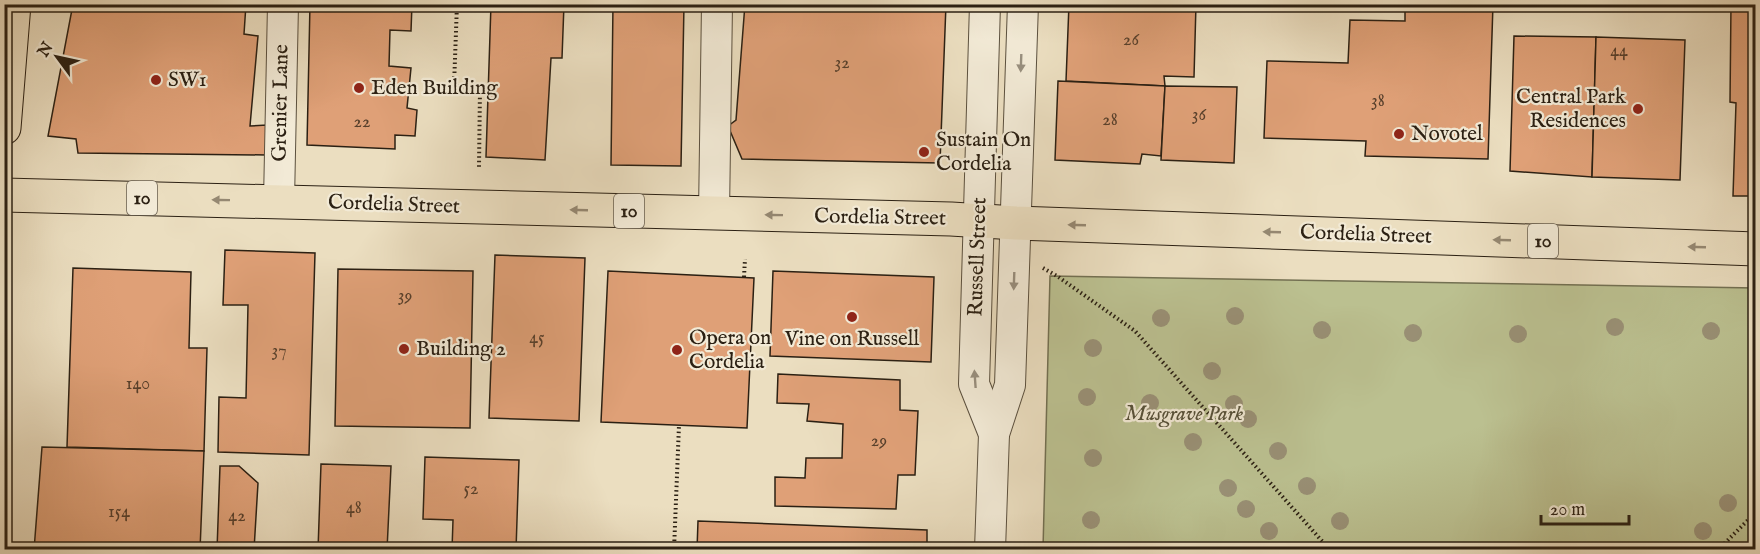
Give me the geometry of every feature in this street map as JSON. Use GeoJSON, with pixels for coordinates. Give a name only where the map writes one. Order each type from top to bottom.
{"type":"FeatureCollection","features":[{"type":"Feature","properties":{"kind":"main road"},"geometry":{"type":"LineString","coordinates":[[4,128],[14,4]]}},
{"type":"Feature","properties":{"kind":"main road","name":"Cordelia Street"},"geometry":{"type":"LineString","coordinates":[[4,195],[980,220],[1755,249]]}},
{"type":"Feature","properties":{"kind":"street","name":"Grenier Lane"},"geometry":{"type":"LineString","coordinates":[[279,201],[283,4]]}},
{"type":"Feature","properties":{"kind":"street"},"geometry":{"type":"LineString","coordinates":[[714,214],[717,4]]}},
{"type":"Feature","properties":{"kind":"street","name":"Russell Street"},"geometry":{"type":"LineString","coordinates":[[985,4],[974,384],[994,434]]}},
{"type":"Feature","properties":{"kind":"street","name":"Russell Street"},"geometry":{"type":"LineString","coordinates":[[990,549],[994,434],[1010,385],[1023,4]]}},
{"type":"Feature","properties":{"kind":"path"},"geometry":{"type":"LineString","coordinates":[[457,4],[454,86],[480,89],[479,167]]}},
{"type":"Feature","properties":{"kind":"path"},"geometry":{"type":"LineString","coordinates":[[744,277],[745,259]]}},
{"type":"Feature","properties":{"kind":"path"},"geometry":{"type":"LineString","coordinates":[[1042,268],[1135,331],[1330,549]]}},
{"type":"Feature","properties":{"kind":"path"},"geometry":{"type":"LineString","coordinates":[[675,549],[679,425]]}},
{"type":"Feature","properties":{"kind":"path"},"geometry":{"type":"LineString","coordinates":[[1718,549],[1755,512]]}},
{"type":"Feature","properties":{"kind":"green space","name":"Musgrave Park"},"geometry":{"type":"Polygon","coordinates":[[[1050,276],[1755,288],[1755,549],[1043,549],[1050,276]]]}},
{"type":"Feature","properties":{"kind":"building","name":"SW1"},"geometry":{"type":"Polygon","coordinates":[[[73,4],[246,4],[244,34],[258,36],[250,126],[267,125],[266,155],[78,153],[76,139],[48,136],[73,4]]]}},
{"type":"Feature","properties":{"kind":"building","name":"Eden Building"},"geometry":{"type":"Polygon","coordinates":[[[310,4],[412,4],[411,31],[390,30],[389,66],[411,68],[407,108],[417,110],[415,136],[395,135],[395,149],[307,145],[310,4]]]}},
{"type":"Feature","properties":{"kind":"building"},"geometry":{"type":"Polygon","coordinates":[[[491,4],[564,4],[562,58],[551,58],[545,160],[486,157],[491,4]]]}},
{"type":"Feature","properties":{"kind":"building"},"geometry":{"type":"Polygon","coordinates":[[[613,4],[684,4],[681,166],[611,165],[613,4]]]}},
{"type":"Feature","properties":{"kind":"building"},"geometry":{"type":"Polygon","coordinates":[[[745,4],[880,6],[881,4],[946,4],[940,163],[742,159],[728,126],[736,120],[745,4]]]}},
{"type":"Feature","properties":{"kind":"building"},"geometry":{"type":"Polygon","coordinates":[[[1069,4],[1196,4],[1194,77],[1164,76],[1165,86],[1066,81],[1069,4]]]}},
{"type":"Feature","properties":{"kind":"building"},"geometry":{"type":"Polygon","coordinates":[[[1405,4],[1493,4],[1488,159],[1365,156],[1366,141],[1264,138],[1267,61],[1348,63],[1350,20],[1405,21],[1405,4]]]}},
{"type":"Feature","properties":{"kind":"building"},"geometry":{"type":"Polygon","coordinates":[[[1731,4],[1756,4],[1756,196],[1733,196],[1736,103],[1730,102],[1731,4]]]}},
{"type":"Feature","properties":{"kind":"building"},"geometry":{"type":"Polygon","coordinates":[[[1514,36],[1596,37],[1592,177],[1510,171],[1514,36]]]}},
{"type":"Feature","properties":{"kind":"building","name":"Central Park Residences"},"geometry":{"type":"Polygon","coordinates":[[[1596,37],[1685,40],[1680,180],[1592,177],[1596,37]]]}},
{"type":"Feature","properties":{"kind":"building"},"geometry":{"type":"Polygon","coordinates":[[[1058,81],[1165,86],[1161,156],[1142,154],[1140,164],[1055,160],[1058,81]]]}},
{"type":"Feature","properties":{"kind":"building"},"geometry":{"type":"Polygon","coordinates":[[[1165,86],[1237,87],[1234,163],[1161,160],[1165,86]]]}},
{"type":"Feature","properties":{"kind":"building"},"geometry":{"type":"Polygon","coordinates":[[[225,250],[315,253],[309,455],[218,452],[219,397],[246,398],[248,305],[223,305],[225,250]]]}},
{"type":"Feature","properties":{"kind":"building"},"geometry":{"type":"Polygon","coordinates":[[[495,255],[585,258],[579,421],[489,418],[495,255]]]}},
{"type":"Feature","properties":{"kind":"building"},"geometry":{"type":"Polygon","coordinates":[[[73,268],[191,272],[189,348],[207,348],[204,451],[67,447],[73,268]]]}},
{"type":"Feature","properties":{"kind":"building","name":"Building 2"},"geometry":{"type":"Polygon","coordinates":[[[338,269],[473,271],[470,428],[335,426],[338,269]]]}},
{"type":"Feature","properties":{"kind":"building","name":"Opera on Cordelia"},"geometry":{"type":"Polygon","coordinates":[[[608,271],[754,278],[747,428],[601,422],[608,271]]]}},
{"type":"Feature","properties":{"kind":"building","name":"Vine on Russell"},"geometry":{"type":"Polygon","coordinates":[[[773,271],[934,277],[931,362],[770,356],[773,271]]]}},
{"type":"Feature","properties":{"kind":"building"},"geometry":{"type":"Polygon","coordinates":[[[778,374],[900,380],[900,410],[918,411],[915,475],[898,475],[896,509],[775,506],[775,477],[805,478],[806,458],[842,458],[843,424],[807,421],[809,404],[777,403],[778,374]]]}},
{"type":"Feature","properties":{"kind":"building"},"geometry":{"type":"Polygon","coordinates":[[[42,447],[204,451],[200,550],[34,550],[42,447]]]}},
{"type":"Feature","properties":{"kind":"building"},"geometry":{"type":"Polygon","coordinates":[[[425,457],[519,460],[516,550],[452,550],[453,520],[423,519],[425,457]]]}},
{"type":"Feature","properties":{"kind":"building"},"geometry":{"type":"Polygon","coordinates":[[[321,464],[391,466],[387,550],[318,550],[321,464]]]}},
{"type":"Feature","properties":{"kind":"building"},"geometry":{"type":"Polygon","coordinates":[[[220,466],[239,466],[258,483],[254,550],[217,550],[220,466]]]}},
{"type":"Feature","properties":{"kind":"building"},"geometry":{"type":"Polygon","coordinates":[[[698,521],[927,530],[927,550],[697,550],[698,521]]]}},
{"type":"Feature","properties":{"kind":"place","name":"SW1"},"geometry":{"type":"Point","coordinates":[156,80]}},
{"type":"Feature","properties":{"kind":"place","name":"Eden Building"},"geometry":{"type":"Point","coordinates":[359,88]}},
{"type":"Feature","properties":{"kind":"place","name":"Central Park Residences"},"geometry":{"type":"Point","coordinates":[1638,109]}},
{"type":"Feature","properties":{"kind":"place","name":"Novotel"},"geometry":{"type":"Point","coordinates":[1399,134]}},
{"type":"Feature","properties":{"kind":"place","name":"Sustain On Cordelia"},"geometry":{"type":"Point","coordinates":[924,152]}},
{"type":"Feature","properties":{"kind":"place","name":"Vine on Russell"},"geometry":{"type":"Point","coordinates":[852,317]}},
{"type":"Feature","properties":{"kind":"place","name":"Building 2"},"geometry":{"type":"Point","coordinates":[404,349]}},
{"type":"Feature","properties":{"kind":"place","name":"Opera on Cordelia"},"geometry":{"type":"Point","coordinates":[677,350]}}]}
